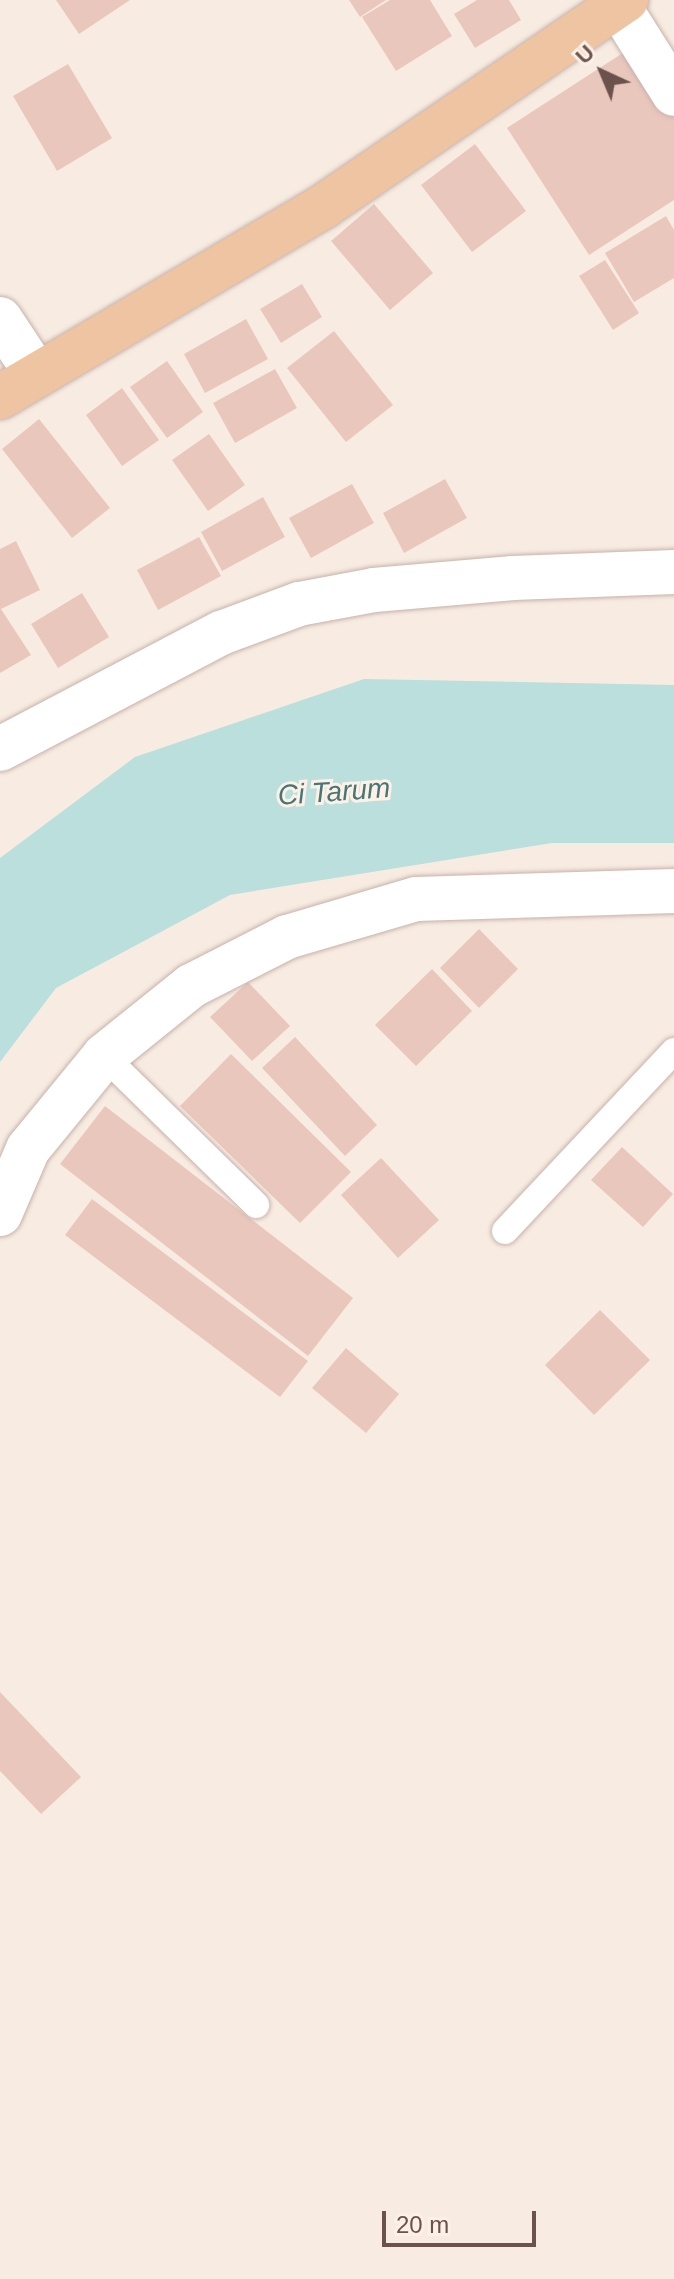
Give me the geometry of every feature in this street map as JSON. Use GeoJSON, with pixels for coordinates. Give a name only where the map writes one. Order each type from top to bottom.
{"type":"FeatureCollection","features":[{"type":"Feature","properties":{"kind":"main road"},"geometry":{"type":"LineString","coordinates":[[0,397],[324,206],[622,3]]}},
{"type":"Feature","properties":{"kind":"street"},"geometry":{"type":"LineString","coordinates":[[622,3],[674,94]]}},
{"type":"Feature","properties":{"kind":"street"},"geometry":{"type":"LineString","coordinates":[[0,319],[37,375]]}},
{"type":"Feature","properties":{"kind":"street"},"geometry":{"type":"LineString","coordinates":[[0,749],[221,633],[299,604],[374,590],[513,578],[674,572]]}},
{"type":"Feature","properties":{"kind":"street"},"geometry":{"type":"LineString","coordinates":[[0,1214],[28,1149],[104,1056],[191,986],[287,937],[416,899],[674,891]]}},
{"type":"Feature","properties":{"kind":"lane"},"geometry":{"type":"LineString","coordinates":[[505,1231],[674,1051]]}},
{"type":"Feature","properties":{"kind":"lane"},"geometry":{"type":"LineString","coordinates":[[104,1056],[256,1205]]}},
{"type":"Feature","properties":{"kind":"water","name":"Ci Tarum"},"geometry":{"type":"Polygon","coordinates":[[[364,679],[674,685],[674,843],[552,843],[230,895],[56,988],[0,1062],[0,858],[135,757],[364,679]]]}},
{"type":"Feature","properties":{"kind":"building"},"geometry":{"type":"Polygon","coordinates":[[[56,0],[130,0],[79,34],[56,0]]]}},
{"type":"Feature","properties":{"kind":"building"},"geometry":{"type":"Polygon","coordinates":[[[349,0],[386,0],[360,17],[349,0]]]}},
{"type":"Feature","properties":{"kind":"building"},"geometry":{"type":"Polygon","coordinates":[[[390,0],[430,0],[452,36],[396,71],[362,17],[390,0]]]}},
{"type":"Feature","properties":{"kind":"building"},"geometry":{"type":"Polygon","coordinates":[[[477,0],[509,0],[521,20],[475,48],[454,14],[477,0]]]}},
{"type":"Feature","properties":{"kind":"building"},"geometry":{"type":"Polygon","coordinates":[[[632,47],[674,113],[674,200],[589,255],[507,128],[632,47]]]}},
{"type":"Feature","properties":{"kind":"building"},"geometry":{"type":"Polygon","coordinates":[[[68,64],[112,138],[57,171],[13,96],[68,64]]]}},
{"type":"Feature","properties":{"kind":"building"},"geometry":{"type":"Polygon","coordinates":[[[475,144],[526,211],[472,252],[421,185],[475,144]]]}},
{"type":"Feature","properties":{"kind":"building"},"geometry":{"type":"Polygon","coordinates":[[[374,204],[433,273],[390,310],[331,241],[374,204]]]}},
{"type":"Feature","properties":{"kind":"building"},"geometry":{"type":"Polygon","coordinates":[[[666,216],[674,230],[674,278],[634,302],[605,253],[666,216]]]}},
{"type":"Feature","properties":{"kind":"building"},"geometry":{"type":"Polygon","coordinates":[[[605,260],[639,313],[613,330],[579,276],[605,260]]]}},
{"type":"Feature","properties":{"kind":"building"},"geometry":{"type":"Polygon","coordinates":[[[302,284],[322,317],[281,343],[260,309],[302,284]]]}},
{"type":"Feature","properties":{"kind":"building"},"geometry":{"type":"Polygon","coordinates":[[[246,319],[268,359],[205,393],[184,354],[246,319]]]}},
{"type":"Feature","properties":{"kind":"building"},"geometry":{"type":"Polygon","coordinates":[[[334,331],[393,405],[346,442],[287,368],[334,331]]]}},
{"type":"Feature","properties":{"kind":"building"},"geometry":{"type":"Polygon","coordinates":[[[167,361],[203,412],[167,438],[130,387],[167,361]]]}},
{"type":"Feature","properties":{"kind":"building"},"geometry":{"type":"Polygon","coordinates":[[[275,369],[297,408],[235,443],[213,403],[275,369]]]}},
{"type":"Feature","properties":{"kind":"building"},"geometry":{"type":"Polygon","coordinates":[[[122,388],[159,440],[122,466],[86,415],[122,388]]]}},
{"type":"Feature","properties":{"kind":"building"},"geometry":{"type":"Polygon","coordinates":[[[39,419],[110,508],[72,538],[2,449],[39,419]]]}},
{"type":"Feature","properties":{"kind":"building"},"geometry":{"type":"Polygon","coordinates":[[[209,434],[245,485],[208,511],[172,460],[209,434]]]}},
{"type":"Feature","properties":{"kind":"building"},"geometry":{"type":"Polygon","coordinates":[[[445,479],[467,518],[404,553],[383,513],[445,479]]]}},
{"type":"Feature","properties":{"kind":"building"},"geometry":{"type":"Polygon","coordinates":[[[352,484],[374,523],[311,558],[289,518],[352,484]]]}},
{"type":"Feature","properties":{"kind":"building"},"geometry":{"type":"Polygon","coordinates":[[[263,497],[285,537],[222,571],[201,532],[263,497]]]}},
{"type":"Feature","properties":{"kind":"building"},"geometry":{"type":"Polygon","coordinates":[[[199,537],[221,576],[158,610],[137,570],[199,537]]]}},
{"type":"Feature","properties":{"kind":"building"},"geometry":{"type":"Polygon","coordinates":[[[16,541],[40,590],[1,609],[31,655],[0,673],[0,549],[16,541]]]}},
{"type":"Feature","properties":{"kind":"building"},"geometry":{"type":"Polygon","coordinates":[[[82,593],[109,637],[58,668],[31,624],[82,593]]]}},
{"type":"Feature","properties":{"kind":"building"},"geometry":{"type":"Polygon","coordinates":[[[479,929],[518,969],[479,1008],[440,968],[479,929]]]}},
{"type":"Feature","properties":{"kind":"building"},"geometry":{"type":"Polygon","coordinates":[[[432,969],[472,1011],[416,1066],[375,1025],[432,969]]]}},
{"type":"Feature","properties":{"kind":"building"},"geometry":{"type":"Polygon","coordinates":[[[248,982],[290,1026],[252,1061],[210,1017],[248,982]]]}},
{"type":"Feature","properties":{"kind":"building"},"geometry":{"type":"Polygon","coordinates":[[[295,1037],[377,1125],[345,1156],[262,1068],[295,1037]]]}},
{"type":"Feature","properties":{"kind":"building"},"geometry":{"type":"Polygon","coordinates":[[[231,1054],[351,1172],[300,1223],[180,1106],[231,1054]]]}},
{"type":"Feature","properties":{"kind":"building"},"geometry":{"type":"Polygon","coordinates":[[[105,1106],[353,1298],[308,1356],[60,1164],[105,1106]]]}},
{"type":"Feature","properties":{"kind":"building"},"geometry":{"type":"Polygon","coordinates":[[[622,1147],[673,1194],[643,1227],[591,1180],[622,1147]]]}},
{"type":"Feature","properties":{"kind":"building"},"geometry":{"type":"Polygon","coordinates":[[[381,1158],[439,1220],[398,1258],[341,1195],[381,1158]]]}},
{"type":"Feature","properties":{"kind":"building"},"geometry":{"type":"Polygon","coordinates":[[[92,1199],[308,1361],[280,1397],[65,1235],[92,1199]]]}},
{"type":"Feature","properties":{"kind":"building"},"geometry":{"type":"Polygon","coordinates":[[[600,1310],[650,1360],[594,1415],[545,1365],[600,1310]]]}},
{"type":"Feature","properties":{"kind":"building"},"geometry":{"type":"Polygon","coordinates":[[[346,1348],[399,1394],[366,1433],[312,1388],[346,1348]]]}},
{"type":"Feature","properties":{"kind":"building"},"geometry":{"type":"Polygon","coordinates":[[[0,1692],[81,1777],[41,1814],[0,1771],[0,1692]]]}}]}
